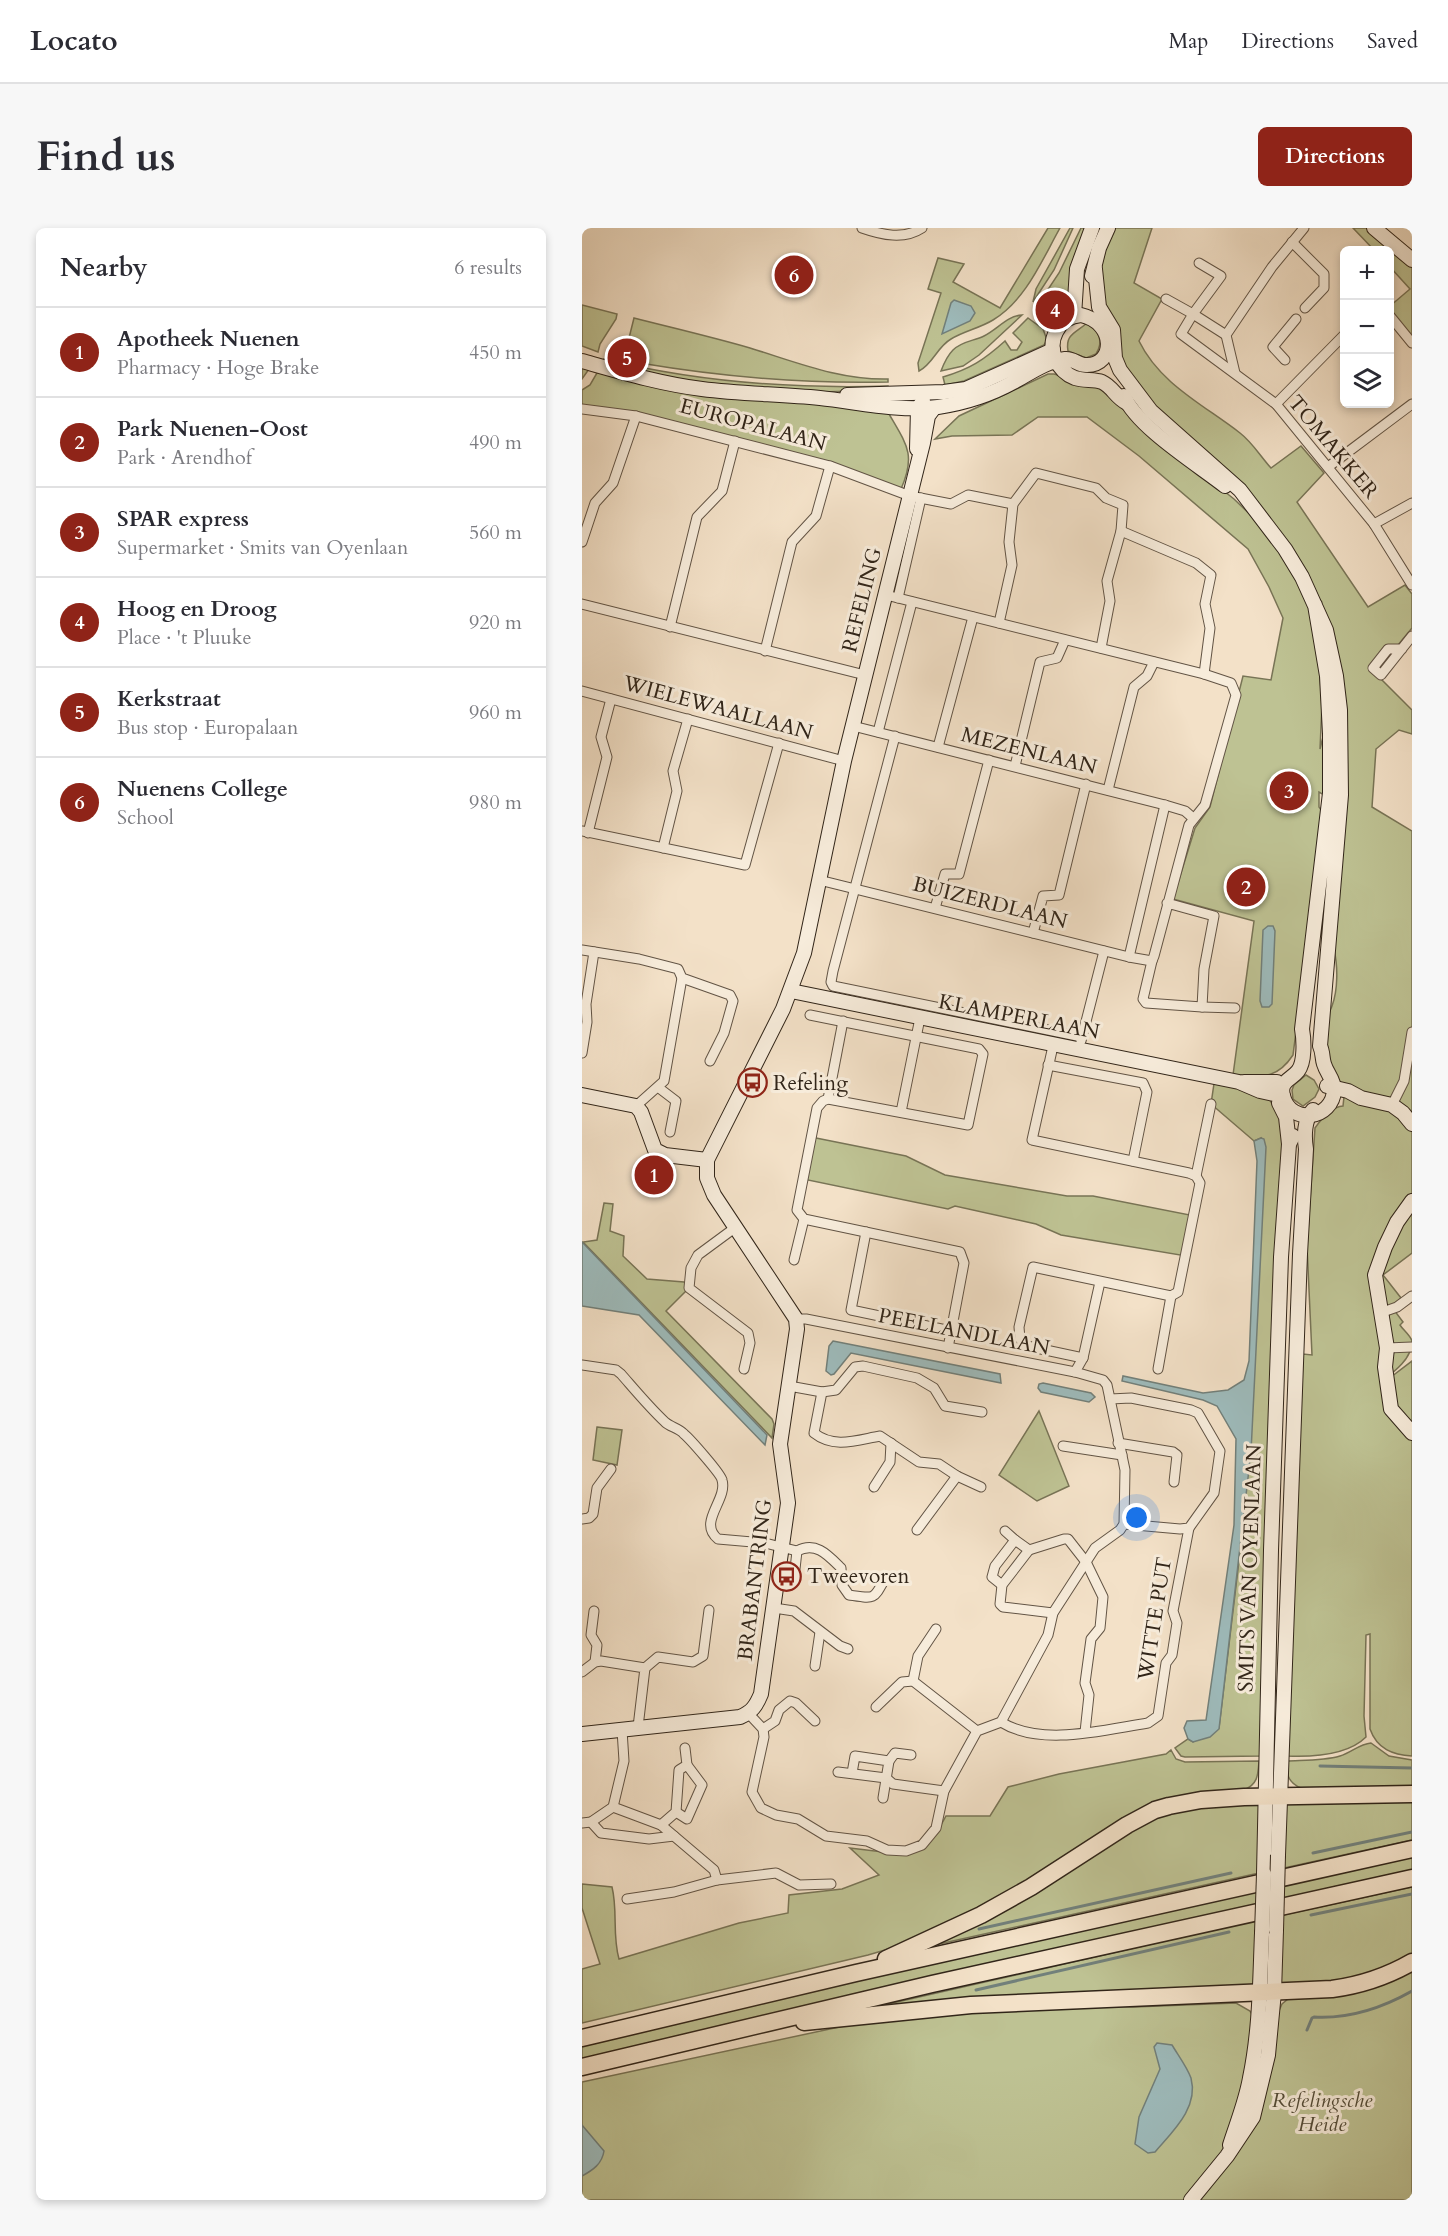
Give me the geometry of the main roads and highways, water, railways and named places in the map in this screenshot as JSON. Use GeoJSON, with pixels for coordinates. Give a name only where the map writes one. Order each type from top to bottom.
{"type":"FeatureCollection","features":[{"type":"Feature","properties":{"kind":"highway"},"geometry":{"type":"LineString","coordinates":[[855,1973],[991,1910],[1155,1810],[1183,1802],[1201,1800],[1412,1794]]}},
{"type":"Feature","properties":{"kind":"highway"},"geometry":{"type":"LineString","coordinates":[[582,2038],[855,1973],[1412,1849]]}},
{"type":"Feature","properties":{"kind":"highway"},"geometry":{"type":"LineString","coordinates":[[582,2067],[943,1981],[1412,1878]]}},
{"type":"Feature","properties":{"kind":"highway"},"geometry":{"type":"LineString","coordinates":[[749,2026],[844,2019],[971,2005],[1332,1989],[1364,1984],[1412,1962]]}},
{"type":"Feature","properties":{"kind":"main road"},"geometry":{"type":"LineString","coordinates":[[1058,359],[1062,337],[1066,329],[1076,322],[1078,315],[1080,263],[1092,228]]}},
{"type":"Feature","properties":{"kind":"main road"},"geometry":{"type":"LineString","coordinates":[[1108,228],[1099,248],[1092,278],[1101,324],[1108,338],[1110,355],[1121,382],[1138,401],[1213,464],[1240,490],[1285,549],[1302,577],[1326,630],[1336,676],[1341,734],[1341,795],[1320,1046],[1321,1069]]}},
{"type":"Feature","properties":{"kind":"main road"},"geometry":{"type":"LineString","coordinates":[[1374,228],[1412,260]]}},
{"type":"Feature","properties":{"kind":"main road"},"geometry":{"type":"LineString","coordinates":[[1078,315],[1100,318]]}},
{"type":"Feature","properties":{"kind":"main road"},"geometry":{"type":"LineString","coordinates":[[1058,359],[1070,359],[1087,365],[1110,355]]}},
{"type":"Feature","properties":{"kind":"main road"},"geometry":{"type":"LineString","coordinates":[[1058,359],[1075,377],[1097,376],[1118,399],[1127,403],[1174,449],[1250,505]]}},
{"type":"Feature","properties":{"kind":"main road","name":"EUROPALAAN"},"geometry":{"type":"LineString","coordinates":[[582,361],[700,389],[934,408],[968,401],[1058,359]]}},
{"type":"Feature","properties":{"kind":"main road","name":"EUROPALAAN"},"geometry":{"type":"LineString","coordinates":[[821,398],[838,395],[944,392],[966,389],[1058,359]]}},
{"type":"Feature","properties":{"kind":"main road"},"geometry":{"type":"LineString","coordinates":[[918,408],[928,398],[944,392]]}},
{"type":"Feature","properties":{"kind":"main road","name":"REFELING"},"geometry":{"type":"LineString","coordinates":[[918,408],[915,443],[919,456]]}},
{"type":"Feature","properties":{"kind":"main road","name":"REFELING"},"geometry":{"type":"LineString","coordinates":[[707,1160],[791,991],[804,952],[844,761],[865,675],[892,597],[916,497],[919,456],[928,416],[934,408]]}},
{"type":"Feature","properties":{"kind":"main road"},"geometry":{"type":"LineString","coordinates":[[1297,1066],[1304,1037],[1302,1029],[1330,793],[1330,734],[1326,676],[1315,605]]}},
{"type":"Feature","properties":{"kind":"main road","name":"KLAMPERLAAN"},"geometry":{"type":"LineString","coordinates":[[791,991],[1053,1046],[1080,1044],[1239,1082],[1262,1080],[1279,1091]]}},
{"type":"Feature","properties":{"kind":"main road"},"geometry":{"type":"LineString","coordinates":[[1297,1066],[1321,1069],[1332,1080],[1331,1092],[1324,1111],[1311,1115],[1290,1114],[1279,1091],[1284,1073],[1297,1066]]}},
{"type":"Feature","properties":{"kind":"main road"},"geometry":{"type":"LineString","coordinates":[[1331,1092],[1348,1091],[1361,1098],[1392,1105],[1403,1113],[1412,1125]]}},
{"type":"Feature","properties":{"kind":"main road"},"geometry":{"type":"LineString","coordinates":[[582,1095],[636,1106],[641,1112],[655,1150],[665,1155],[707,1160]]}},
{"type":"Feature","properties":{"kind":"main road","name":"SMITS VAN OYENLAAN"},"geometry":{"type":"LineString","coordinates":[[1273,1797],[1268,1636],[1281,1257],[1289,1144],[1293,1136],[1290,1114]]}},
{"type":"Feature","properties":{"kind":"main road","name":"SMITS VAN OYENLAAN"},"geometry":{"type":"LineString","coordinates":[[1191,2200],[1227,2156],[1250,2080],[1258,2024],[1267,1992],[1273,1797],[1305,1142],[1311,1115]]}},
{"type":"Feature","properties":{"kind":"main road","name":"BRABANTRING"},"geometry":{"type":"LineString","coordinates":[[582,1734],[740,1717],[749,1714],[756,1707],[761,1694],[788,1503],[780,1444],[797,1329],[796,1319],[714,1195],[707,1178],[707,1160]]}},
{"type":"Feature","properties":{"kind":"main road"},"geometry":{"type":"LineString","coordinates":[[1412,1201],[1397,1222],[1384,1247],[1375,1275],[1387,1348],[1385,1367],[1391,1409],[1412,1433]]}},
{"type":"Feature","properties":{"kind":"water"},"geometry":{"type":"Polygon","coordinates":[[[954,300],[971,306],[975,313],[970,321],[942,334],[951,303],[954,300]]]}},
{"type":"Feature","properties":{"kind":"water"},"geometry":{"type":"Polygon","coordinates":[[[1268,926],[1273,926],[1275,931],[1272,1004],[1269,1007],[1262,1007],[1260,1001],[1263,930],[1268,926]]]}},
{"type":"Feature","properties":{"kind":"water"},"geometry":{"type":"Polygon","coordinates":[[[1264,1139],[1266,1147],[1251,1452],[1219,1729],[1210,1737],[1193,1742],[1188,1739],[1184,1728],[1187,1721],[1206,1720],[1234,1525],[1236,1439],[1217,1406],[1203,1400],[1122,1381],[1123,1376],[1203,1393],[1228,1390],[1244,1380],[1249,1361],[1257,1161],[1254,1141],[1264,1139]]]}},
{"type":"Feature","properties":{"kind":"water"},"geometry":{"type":"Polygon","coordinates":[[[582,1242],[767,1435],[765,1445],[639,1315],[582,1306],[582,1242]]]}},
{"type":"Feature","properties":{"kind":"water"},"geometry":{"type":"Polygon","coordinates":[[[833,1341],[1000,1374],[1001,1383],[851,1353],[831,1375],[826,1371],[829,1346],[833,1341]]]}},
{"type":"Feature","properties":{"kind":"water"},"geometry":{"type":"Polygon","coordinates":[[[1039,1384],[1091,1393],[1095,1397],[1089,1402],[1041,1392],[1038,1388],[1039,1384]]]}},
{"type":"Feature","properties":{"kind":"water"},"geometry":{"type":"Polygon","coordinates":[[[1157,2043],[1172,2045],[1191,2078],[1192,2089],[1188,2109],[1176,2128],[1155,2152],[1148,2153],[1135,2144],[1139,2117],[1160,2069],[1154,2047],[1157,2043]]]}},
{"type":"Feature","properties":{"kind":"water"},"geometry":{"type":"Polygon","coordinates":[[[582,2125],[604,2151],[596,2166],[582,2176],[582,2125]]]}},
{"type":"Feature","properties":{"kind":"waterway"},"geometry":{"type":"LineString","coordinates":[[1320,1766],[1412,1768]]}},
{"type":"Feature","properties":{"kind":"waterway"},"geometry":{"type":"LineString","coordinates":[[1313,1853],[1412,1832]]}},
{"type":"Feature","properties":{"kind":"waterway"},"geometry":{"type":"LineString","coordinates":[[979,1929],[1231,1873]]}},
{"type":"Feature","properties":{"kind":"waterway"},"geometry":{"type":"LineString","coordinates":[[1311,1915],[1412,1894]]}},
{"type":"Feature","properties":{"kind":"waterway"},"geometry":{"type":"LineString","coordinates":[[976,1990],[1229,1932]]}},
{"type":"Feature","properties":{"kind":"waterway"},"geometry":{"type":"LineString","coordinates":[[1307,2030],[1314,2017],[1340,2016],[1365,2011],[1389,2003],[1412,1991]]}},
{"type":"Feature","properties":{"kind":"place","name":"Nuenens College"},"geometry":{"type":"Point","coordinates":[794,275]}},
{"type":"Feature","properties":{"kind":"place","name":"Hoog en Droog"},"geometry":{"type":"Point","coordinates":[1055,310]}},
{"type":"Feature","properties":{"kind":"place","name":"Kerkstraat"},"geometry":{"type":"Point","coordinates":[627,358]}},
{"type":"Feature","properties":{"kind":"place","name":"SPAR express"},"geometry":{"type":"Point","coordinates":[1289,791]}},
{"type":"Feature","properties":{"kind":"place","name":"Park Nuenen-Oost"},"geometry":{"type":"Point","coordinates":[1246,887]}},
{"type":"Feature","properties":{"kind":"place","name":"Refeling"},"geometry":{"type":"Point","coordinates":[752,1083]}},
{"type":"Feature","properties":{"kind":"place","name":"Apotheek Nuenen"},"geometry":{"type":"Point","coordinates":[654,1175]}},
{"type":"Feature","properties":{"kind":"place","name":"Tweevoren"},"geometry":{"type":"Point","coordinates":[786,1576]}},
{"type":"Feature","properties":{"kind":"park label","name":"Refelingsche Heide"},"geometry":{"type":"Point","coordinates":[1322,2112]}}]}
